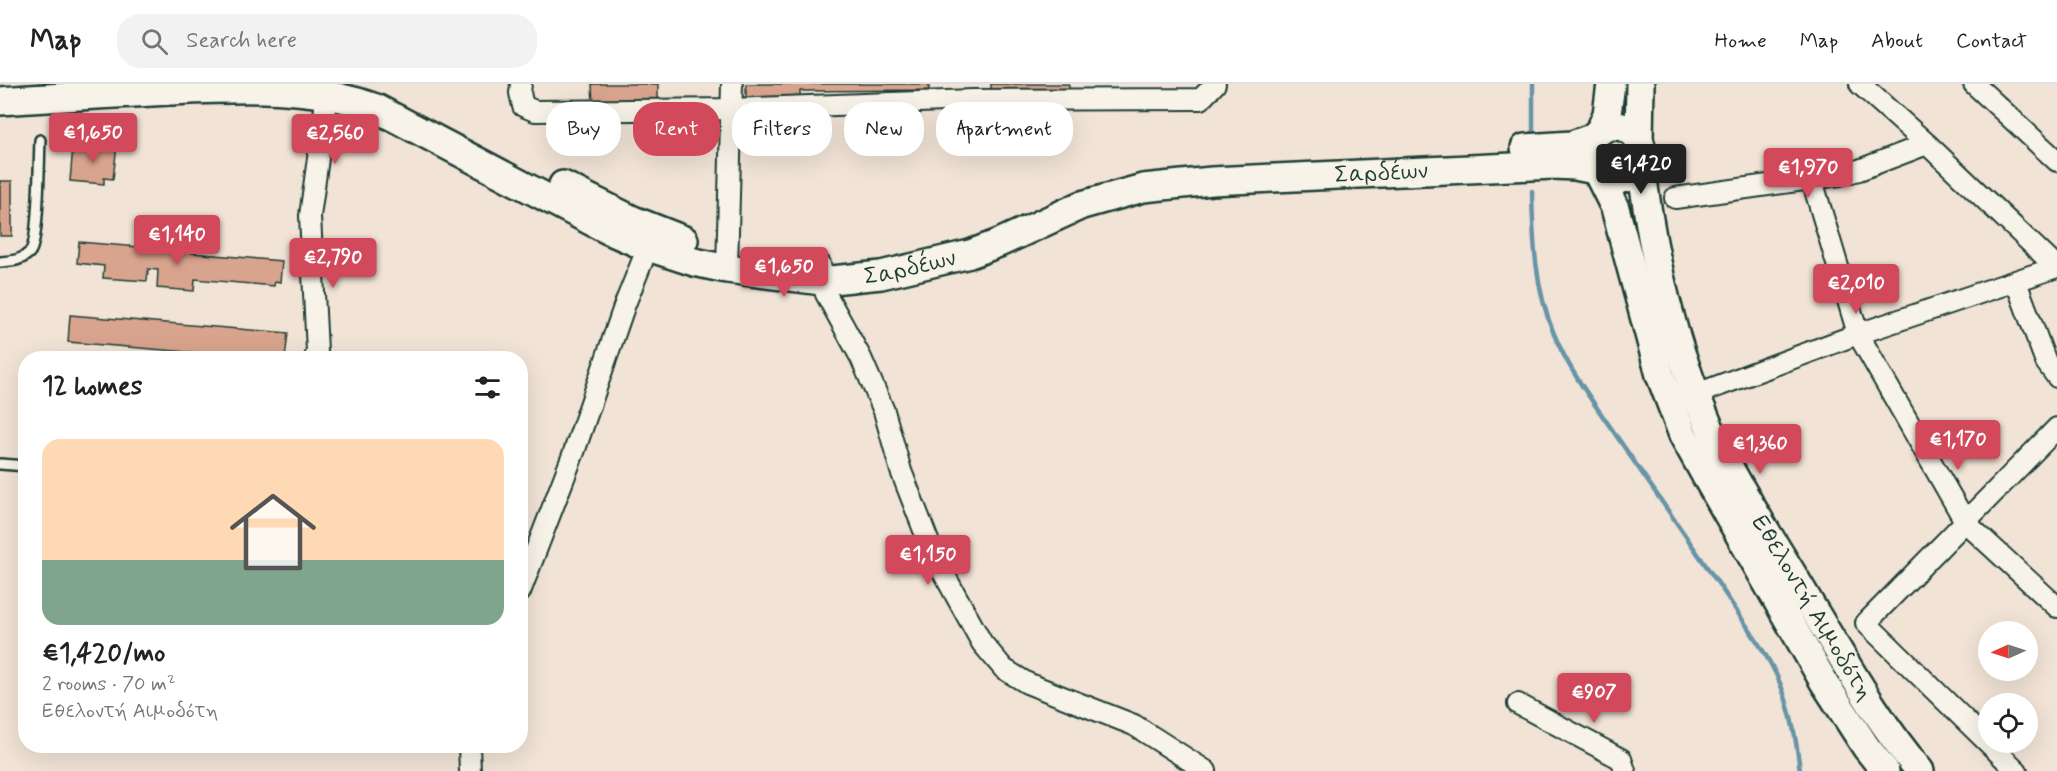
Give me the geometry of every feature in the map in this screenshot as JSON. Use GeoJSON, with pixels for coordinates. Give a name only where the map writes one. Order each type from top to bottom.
{"type":"FeatureCollection","features":[{"type":"Feature","properties":{"kind":"main road"},"geometry":{"type":"LineString","coordinates":[[0,86],[31,84]]}},
{"type":"Feature","properties":{"kind":"main road","name":"Σαρδέων"},"geometry":{"type":"LineString","coordinates":[[367,84],[624,216],[727,260]]}},
{"type":"Feature","properties":{"kind":"main road"},"geometry":{"type":"LineString","coordinates":[[1611,84],[1607,114],[1589,153],[1590,162],[1615,208],[1650,342],[1670,404],[1683,435],[1824,682],[1866,747],[1885,771]]}},
{"type":"Feature","properties":{"kind":"main road","name":"Εθελοντή Αιμοδότη"},"geometry":{"type":"LineString","coordinates":[[1640,84],[1640,152],[1651,233],[1664,290],[1696,395],[1732,472],[1857,685],[1897,743],[1920,771]]}},
{"type":"Feature","properties":{"kind":"main road","name":"Σαρδέων"},"geometry":{"type":"LineString","coordinates":[[0,101],[261,87],[326,91],[376,108],[608,230],[648,247],[694,262],[727,260],[821,273],[881,276],[970,254],[1082,205],[1143,188],[1212,181],[1553,165],[1575,166],[1597,172]]}},
{"type":"Feature","properties":{"kind":"main road"},"geometry":{"type":"LineString","coordinates":[[1597,134],[1608,127],[1617,126],[1626,129],[1634,134],[1640,152],[1636,171],[1628,177],[1618,180],[1607,179],[1597,172]]}},
{"type":"Feature","properties":{"kind":"main road","name":"Σαρδέων"},"geometry":{"type":"LineString","coordinates":[[821,273],[937,246],[993,227],[1068,193],[1139,171],[1210,164],[1560,146],[1572,145],[1597,134]]}},
{"type":"Feature","properties":{"kind":"street"},"geometry":{"type":"LineString","coordinates":[[521,84],[520,93],[523,106],[534,111],[731,109],[973,92],[1202,99],[1215,85]]}},
{"type":"Feature","properties":{"kind":"street"},"geometry":{"type":"LineString","coordinates":[[727,260],[732,84]]}},
{"type":"Feature","properties":{"kind":"street"},"geometry":{"type":"LineString","coordinates":[[1670,404],[1858,334],[2056,267],[1927,144],[1860,84]]}},
{"type":"Feature","properties":{"kind":"street"},"geometry":{"type":"LineString","coordinates":[[1974,84],[2057,161]]}},
{"type":"Feature","properties":{"kind":"street"},"geometry":{"type":"LineString","coordinates":[[317,351],[310,216],[325,108]]}},
{"type":"Feature","properties":{"kind":"street"},"geometry":{"type":"LineString","coordinates":[[1675,198],[1812,180],[1859,170],[1927,144]]}},
{"type":"Feature","properties":{"kind":"street"},"geometry":{"type":"LineString","coordinates":[[1812,180],[1858,334],[1966,523],[2057,608]]}},
{"type":"Feature","properties":{"kind":"street"},"geometry":{"type":"LineString","coordinates":[[528,571],[648,247]]}},
{"type":"Feature","properties":{"kind":"street"},"geometry":{"type":"LineString","coordinates":[[821,273],[826,294],[861,358],[884,411],[901,471],[934,556],[982,643],[1004,669],[1026,682],[1134,725],[1206,771]]}},
{"type":"Feature","properties":{"kind":"street"},"geometry":{"type":"LineString","coordinates":[[2016,282],[2046,362],[2057,377]]}},
{"type":"Feature","properties":{"kind":"street"},"geometry":{"type":"LineString","coordinates":[[2017,771],[1866,623],[2057,428]]}},
{"type":"Feature","properties":{"kind":"street"},"geometry":{"type":"LineString","coordinates":[[1518,704],[1621,759],[1624,771]]}},
{"type":"Feature","properties":{"kind":"street"},"geometry":{"type":"LineString","coordinates":[[469,753],[470,771]]}},
{"type":"Feature","properties":{"kind":"lane"},"geometry":{"type":"LineString","coordinates":[[0,262],[19,260],[31,250],[35,234],[40,140]]}},
{"type":"Feature","properties":{"kind":"lane"},"geometry":{"type":"LineString","coordinates":[[0,464],[18,465]]}},
{"type":"Feature","properties":{"kind":"building"},"geometry":{"type":"Polygon","coordinates":[[[592,84],[658,84],[658,102],[593,102],[592,84]]]}},
{"type":"Feature","properties":{"kind":"building"},"geometry":{"type":"Polygon","coordinates":[[[746,84],[929,84],[929,90],[800,91],[800,101],[746,102],[746,84]]]}},
{"type":"Feature","properties":{"kind":"building"},"geometry":{"type":"Polygon","coordinates":[[[991,84],[1069,84],[1069,89],[991,91],[991,84]]]}},
{"type":"Feature","properties":{"kind":"building"},"geometry":{"type":"Polygon","coordinates":[[[97,143],[117,145],[113,179],[104,178],[104,184],[70,181],[73,146],[96,149],[97,143]]]}},
{"type":"Feature","properties":{"kind":"building"},"geometry":{"type":"Polygon","coordinates":[[[0,181],[12,181],[12,236],[0,236],[0,181]]]}},
{"type":"Feature","properties":{"kind":"building"},"geometry":{"type":"Polygon","coordinates":[[[79,242],[174,250],[174,244],[192,245],[192,253],[282,261],[280,282],[275,281],[274,286],[195,279],[194,291],[157,288],[158,270],[148,269],[147,281],[103,278],[104,266],[77,263],[79,242]]]}},
{"type":"Feature","properties":{"kind":"building"},"geometry":{"type":"Polygon","coordinates":[[[70,315],[288,333],[286,351],[176,351],[68,342],[70,315]]]}},
{"type":"Feature","properties":{"kind":"waterway"},"geometry":{"type":"LineString","coordinates":[[1533,84],[1533,136]]}},
{"type":"Feature","properties":{"kind":"waterway"},"geometry":{"type":"LineString","coordinates":[[1532,191],[1534,246],[1539,282],[1548,317],[1560,347],[1587,394],[1766,656],[1786,701],[1794,730],[1800,771]]}}]}
